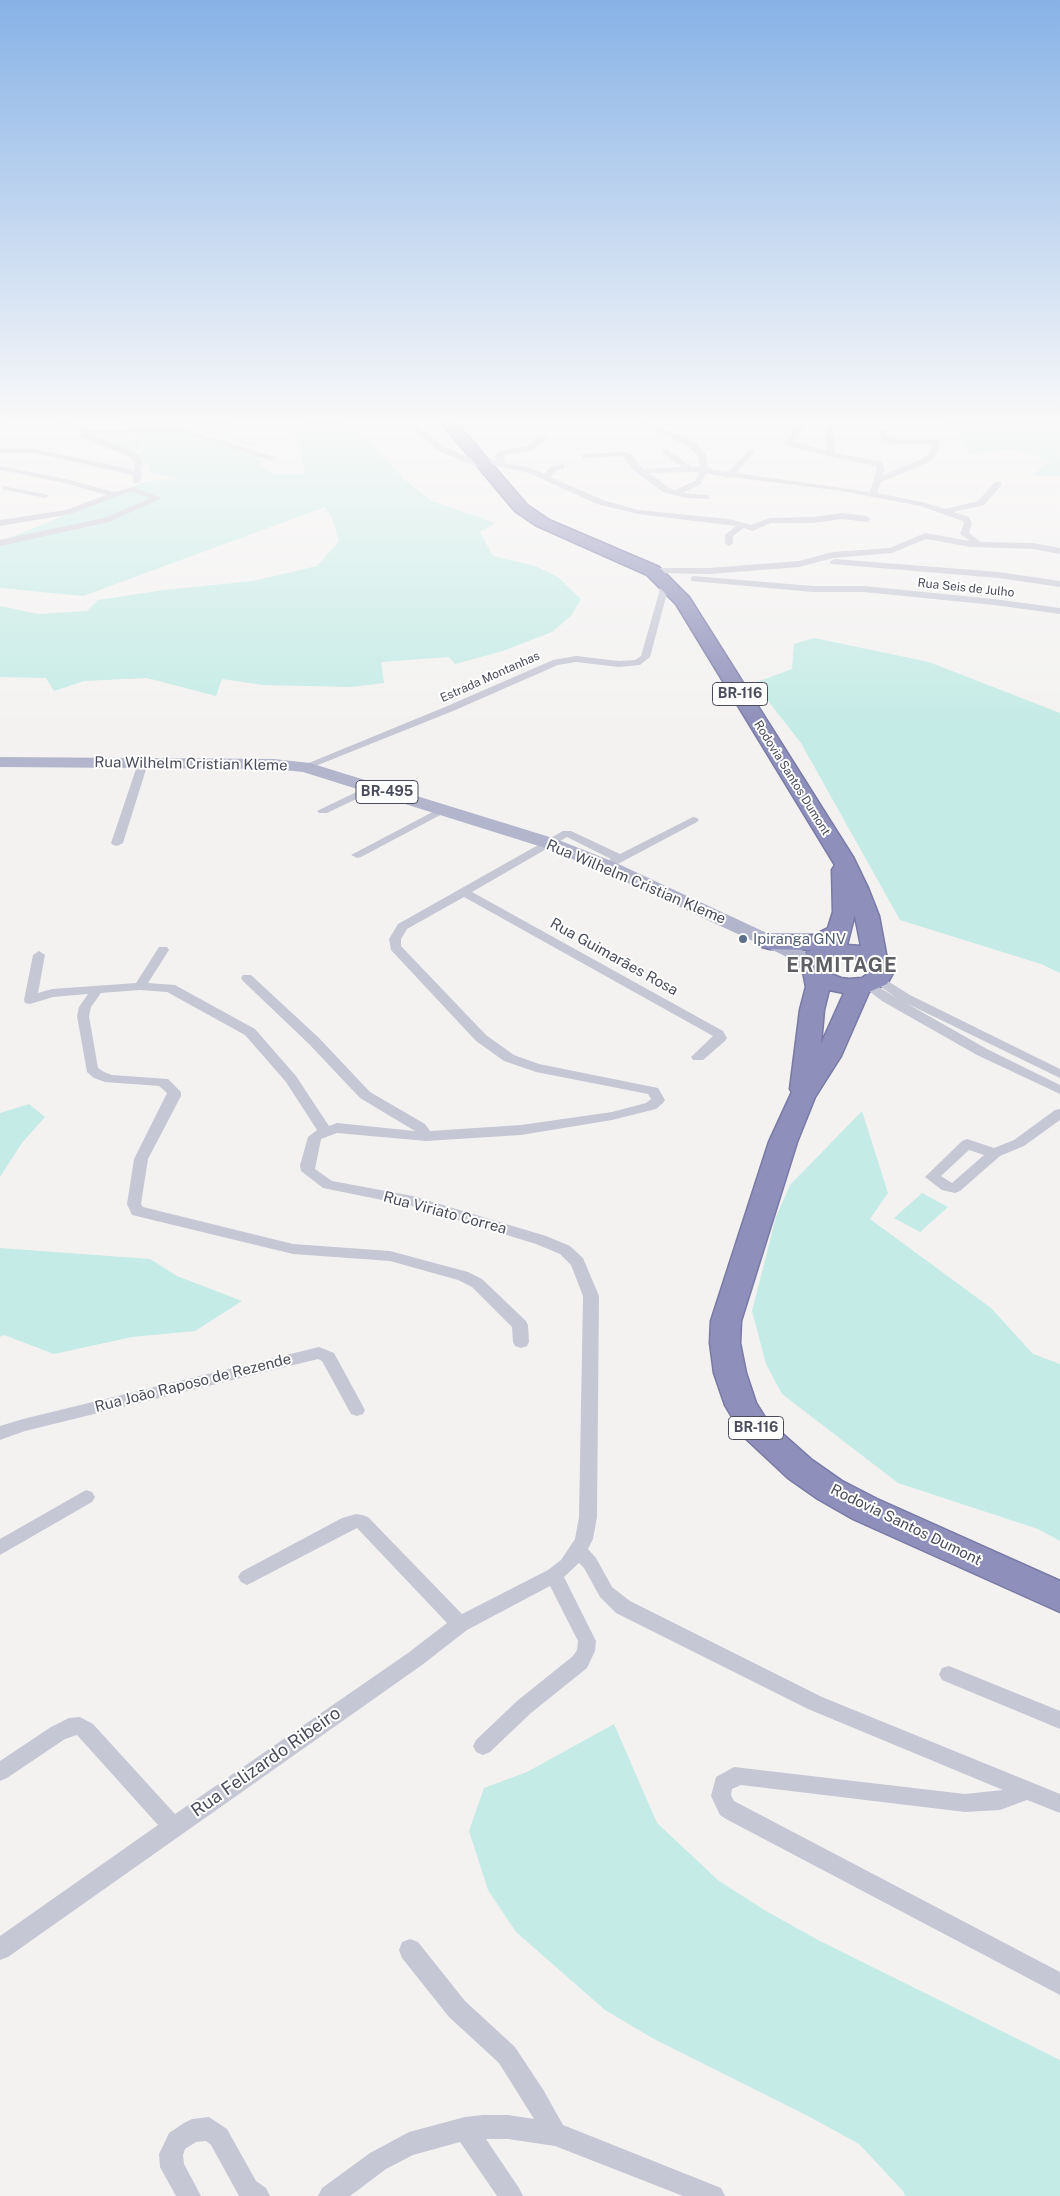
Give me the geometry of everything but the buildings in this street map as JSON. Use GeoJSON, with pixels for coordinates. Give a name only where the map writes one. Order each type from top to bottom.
{"type":"FeatureCollection","features":[{"type":"Feature","properties":{"kind":"highway","name":"Rodovia Santos Dumont"},"geometry":{"type":"LineString","coordinates":[[543,521],[660,577],[683,601],[842,857]]}},
{"type":"Feature","properties":{"kind":"highway","name":"BR-116"},"geometry":{"type":"LineString","coordinates":[[802,1097],[812,1010],[818,987],[813,961],[820,953],[833,945],[844,912],[842,857]]}},
{"type":"Feature","properties":{"kind":"highway","name":"BR-116"},"geometry":{"type":"LineString","coordinates":[[802,1097],[828,1056],[870,977],[867,916],[857,888],[842,857]]}},
{"type":"Feature","properties":{"kind":"highway"},"geometry":{"type":"LineString","coordinates":[[770,942],[813,942],[833,945],[864,954],[870,977],[837,985],[816,976]]}},
{"type":"Feature","properties":{"kind":"highway","name":"Rodovia Santos Dumont"},"geometry":{"type":"LineString","coordinates":[[802,1097],[783,1142],[726,1321],[725,1343],[730,1373],[742,1405],[755,1428],[800,1469],[830,1490],[865,1508],[1060,1597]]}},
{"type":"Feature","properties":{"kind":"main road","name":"Rua Wilhelm Cristian Kleme"},"geometry":{"type":"LineString","coordinates":[[0,762],[247,763],[304,767],[613,862],[770,942]]}},
{"type":"Feature","properties":{"kind":"main road","name":"BR-495"},"geometry":{"type":"LineString","coordinates":[[770,942],[802,959],[816,976]]}},
{"type":"Feature","properties":{"kind":"street"},"geometry":{"type":"LineString","coordinates":[[0,544],[99,521]]}},
{"type":"Feature","properties":{"kind":"street"},"geometry":{"type":"LineString","coordinates":[[728,521],[752,528],[769,521]]}},
{"type":"Feature","properties":{"kind":"street"},"geometry":{"type":"LineString","coordinates":[[967,521],[965,536],[984,545]]}},
{"type":"Feature","properties":{"kind":"street"},"geometry":{"type":"LineString","coordinates":[[729,543],[729,535],[742,526]]}},
{"type":"Feature","properties":{"kind":"street"},"geometry":{"type":"LineString","coordinates":[[660,577],[710,570],[800,564],[833,555],[886,551],[901,547],[924,536],[984,545],[1032,546],[1060,551]]}},
{"type":"Feature","properties":{"kind":"street"},"geometry":{"type":"LineString","coordinates":[[764,566],[800,567],[846,562],[868,566],[999,575],[1060,584]]}},
{"type":"Feature","properties":{"kind":"street","name":"Rua Seis de Julho"},"geometry":{"type":"LineString","coordinates":[[660,577],[813,589],[864,589],[994,602],[1060,611]]}},
{"type":"Feature","properties":{"kind":"street","name":"Estrada Montanhas"},"geometry":{"type":"LineString","coordinates":[[304,767],[449,709],[534,670],[556,662],[576,659],[619,664],[637,663],[645,657],[660,577]]}},
{"type":"Feature","properties":{"kind":"street"},"geometry":{"type":"LineString","coordinates":[[117,843],[143,762]]}},
{"type":"Feature","properties":{"kind":"street"},"geometry":{"type":"LineString","coordinates":[[324,811],[373,788]]}},
{"type":"Feature","properties":{"kind":"street"},"geometry":{"type":"LineString","coordinates":[[357,855],[442,810]]}},
{"type":"Feature","properties":{"kind":"street"},"geometry":{"type":"LineString","coordinates":[[613,862],[693,820]]}},
{"type":"Feature","properties":{"kind":"street"},"geometry":{"type":"LineString","coordinates":[[39,955],[30,1000],[52,993],[140,986],[170,988],[250,1032],[291,1079],[325,1131],[336,1128],[426,1136],[521,1130],[612,1116],[651,1106],[658,1100],[652,1091],[536,1068],[509,1058],[481,1038],[395,947],[395,939],[402,927],[549,843]]}},
{"type":"Feature","properties":{"kind":"street","name":"Rua Guimarães Rosa"},"geometry":{"type":"LineString","coordinates":[[464,892],[718,1034],[720,1038],[698,1057]]}},
{"type":"Feature","properties":{"kind":"street"},"geometry":{"type":"LineString","coordinates":[[140,986],[163,950]]}},
{"type":"Feature","properties":{"kind":"street"},"geometry":{"type":"LineString","coordinates":[[870,977],[905,998],[1060,1074]]}},
{"type":"Feature","properties":{"kind":"street"},"geometry":{"type":"LineString","coordinates":[[870,977],[887,998],[982,1052],[1060,1090]]}},
{"type":"Feature","properties":{"kind":"street"},"geometry":{"type":"LineString","coordinates":[[247,978],[314,1041],[365,1095],[420,1127],[426,1136]]}},
{"type":"Feature","properties":{"kind":"street"},"geometry":{"type":"LineString","coordinates":[[97,990],[86,1007],[83,1016],[92,1069],[99,1075],[110,1079],[163,1082],[174,1092],[174,1096],[141,1159],[134,1204],[137,1211],[293,1249],[390,1256],[463,1276],[477,1283],[520,1325],[521,1342]]}},
{"type":"Feature","properties":{"kind":"street"},"geometry":{"type":"LineString","coordinates":[[995,1153],[1019,1143],[1060,1113]]}},
{"type":"Feature","properties":{"kind":"street","name":"Rua Viriato Correa"},"geometry":{"type":"LineString","coordinates":[[325,1131],[315,1137],[307,1166],[308,1171],[328,1185],[413,1201],[532,1237],[565,1250],[578,1262],[591,1296],[588,1517],[584,1539],[578,1552],[567,1565],[554,1575]]}},
{"type":"Feature","properties":{"kind":"street","name":"Rua João Raposo de Rezende"},"geometry":{"type":"LineString","coordinates":[[0,1433],[22,1425],[319,1353],[328,1356],[357,1410]]}},
{"type":"Feature","properties":{"kind":"street"},"geometry":{"type":"LineString","coordinates":[[0,1548],[86,1497]]}},
{"type":"Feature","properties":{"kind":"street"},"geometry":{"type":"LineString","coordinates":[[247,1577],[356,1520],[368,1526],[460,1624]]}},
{"type":"Feature","properties":{"kind":"street"},"geometry":{"type":"LineString","coordinates":[[578,1552],[590,1562],[606,1592],[623,1607],[815,1703],[1060,1804]]}},
{"type":"Feature","properties":{"kind":"street"},"geometry":{"type":"LineString","coordinates":[[483,1746],[524,1707],[580,1662],[586,1651],[587,1641],[554,1575]]}},
{"type":"Feature","properties":{"kind":"street","name":"Rua Felizardo Ribeiro"},"geometry":{"type":"LineString","coordinates":[[0,1949],[415,1659],[460,1624],[554,1575]]}},
{"type":"Feature","properties":{"kind":"street"},"geometry":{"type":"LineString","coordinates":[[949,1674],[1060,1720]]}},
{"type":"Feature","properties":{"kind":"street"},"geometry":{"type":"LineString","coordinates":[[0,1772],[58,1733],[70,1727],[80,1726],[86,1730],[173,1827]]}},
{"type":"Feature","properties":{"kind":"street"},"geometry":{"type":"LineString","coordinates":[[1025,1791],[1000,1801],[965,1803],[734,1776],[723,1784],[721,1796],[727,1808],[733,1812],[1060,1984]]}},
{"type":"Feature","properties":{"kind":"street"},"geometry":{"type":"LineString","coordinates":[[410,1950],[458,2009],[507,2055],[536,2099],[555,2134]]}},
{"type":"Feature","properties":{"kind":"street"},"geometry":{"type":"LineString","coordinates":[[330,2196],[378,2161],[409,2144],[464,2129],[508,2127],[555,2134],[713,2196]]}},
{"type":"Feature","properties":{"kind":"street"},"geometry":{"type":"LineString","coordinates":[[189,2196],[172,2167],[171,2154],[177,2142],[192,2131],[209,2129],[219,2137],[248,2189],[258,2196]]}},
{"type":"Feature","properties":{"kind":"street"},"geometry":{"type":"LineString","coordinates":[[464,2129],[511,2196]]}},
{"type":"Feature","properties":{"kind":"shaded area"},"geometry":{"type":"Polygon","coordinates":[[[49,521],[286,521],[83,596],[0,588],[0,542],[49,521]]]}},
{"type":"Feature","properties":{"kind":"shaded area"},"geometry":{"type":"Polygon","coordinates":[[[333,521],[491,521],[495,523],[480,532],[493,556],[535,566],[558,577],[581,599],[571,616],[552,632],[503,651],[455,664],[449,657],[381,662],[384,683],[351,687],[263,685],[222,679],[216,696],[147,678],[84,681],[54,691],[46,678],[0,677],[0,606],[38,614],[87,611],[98,600],[164,590],[253,581],[317,566],[339,541],[333,521]]]}},
{"type":"Feature","properties":{"kind":"shaded area"},"geometry":{"type":"Polygon","coordinates":[[[814,638],[929,662],[1060,713],[1060,973],[1041,964],[900,920],[801,743],[754,683],[792,669],[794,644],[814,638]]]}},
{"type":"Feature","properties":{"kind":"shaded area"},"geometry":{"type":"Polygon","coordinates":[[[29,1104],[45,1117],[22,1143],[0,1177],[0,1113],[29,1104]]]}},
{"type":"Feature","properties":{"kind":"shaded area"},"geometry":{"type":"Polygon","coordinates":[[[862,1111],[888,1193],[870,1219],[991,1308],[1033,1354],[1060,1364],[1060,1541],[1038,1529],[898,1483],[782,1394],[766,1364],[752,1311],[776,1217],[790,1185],[862,1111]]]}},
{"type":"Feature","properties":{"kind":"shaded area"},"geometry":{"type":"Polygon","coordinates":[[[922,1193],[948,1207],[920,1232],[894,1218],[922,1193]]]}},
{"type":"Feature","properties":{"kind":"shaded area"},"geometry":{"type":"Polygon","coordinates":[[[0,1248],[150,1259],[177,1276],[242,1301],[195,1331],[132,1337],[54,1354],[4,1335],[0,1337],[0,1248]]]}},
{"type":"Feature","properties":{"kind":"shaded area"},"geometry":{"type":"Polygon","coordinates":[[[614,1724],[657,1823],[719,1881],[766,1911],[818,1940],[1060,2060],[1060,2196],[905,2196],[903,2191],[859,2144],[808,2116],[654,2039],[605,2010],[516,1932],[488,1890],[469,1831],[484,1788],[527,1772],[614,1724]]]}},
{"type":"Feature","properties":{"kind":"place","name":"Ipiranga GNV"},"geometry":{"type":"Point","coordinates":[743,939]}},
{"type":"Feature","properties":{"kind":"district","name":"ERMITAGE"},"geometry":{"type":"Point","coordinates":[842,966]}}]}
